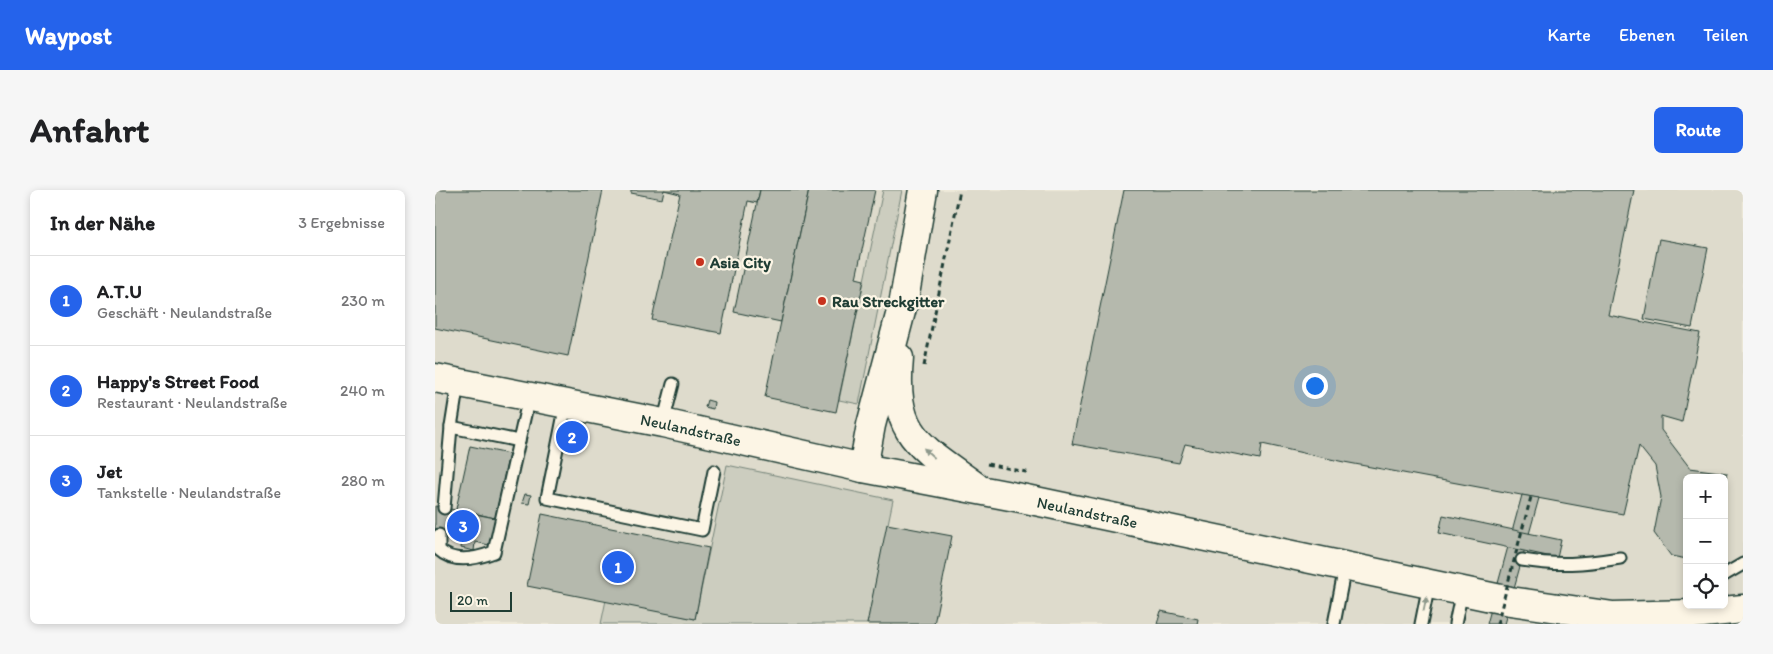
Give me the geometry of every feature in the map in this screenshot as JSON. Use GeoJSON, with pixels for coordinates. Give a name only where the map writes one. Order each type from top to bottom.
{"type":"FeatureCollection","features":[{"type":"Feature","properties":{"kind":"street"},"geometry":{"type":"LineString","coordinates":[[923,190],[904,300],[898,364],[899,411],[921,446],[934,459],[983,492]]}},
{"type":"Feature","properties":{"kind":"street"},"geometry":{"type":"LineString","coordinates":[[863,468],[871,425],[904,300]]}},
{"type":"Feature","properties":{"kind":"street","name":"Neulandstraße"},"geometry":{"type":"LineString","coordinates":[[446,381],[663,423],[863,468],[1561,610],[1613,616],[1696,610],[1743,609]]}},
{"type":"Feature","properties":{"kind":"lane"},"geometry":{"type":"LineString","coordinates":[[444,508],[451,427],[446,381]]}},
{"type":"Feature","properties":{"kind":"lane"},"geometry":{"type":"LineString","coordinates":[[663,423],[673,384]]}},
{"type":"Feature","properties":{"kind":"lane"},"geometry":{"type":"LineString","coordinates":[[439,535],[439,550],[447,557],[463,559],[494,552],[529,397]]}},
{"type":"Feature","properties":{"kind":"lane"},"geometry":{"type":"LineString","coordinates":[[566,404],[547,498],[702,530],[714,471]]}},
{"type":"Feature","properties":{"kind":"lane"},"geometry":{"type":"LineString","coordinates":[[451,427],[519,441]]}},
{"type":"Feature","properties":{"kind":"lane"},"geometry":{"type":"LineString","coordinates":[[1521,560],[1553,565],[1570,565],[1620,558]]}},
{"type":"Feature","properties":{"kind":"lane"},"geometry":{"type":"LineString","coordinates":[[1728,573],[1743,564]]}},
{"type":"Feature","properties":{"kind":"lane"},"geometry":{"type":"LineString","coordinates":[[1334,624],[1345,567]]}},
{"type":"Feature","properties":{"kind":"lane"},"geometry":{"type":"LineString","coordinates":[[1421,624],[1429,584]]}},
{"type":"Feature","properties":{"kind":"lane"},"geometry":{"type":"LineString","coordinates":[[1455,624],[1462,591]]}},
{"type":"Feature","properties":{"kind":"path"},"geometry":{"type":"LineString","coordinates":[[924,370],[960,190]]}},
{"type":"Feature","properties":{"kind":"path"},"geometry":{"type":"LineString","coordinates":[[1497,624],[1531,497]]}},
{"type":"Feature","properties":{"kind":"shaded area"},"geometry":{"type":"Polygon","coordinates":[[[435,190],[1743,190],[1743,624],[435,624],[435,190]]]}},
{"type":"Feature","properties":{"kind":"shaded area"},"geometry":{"type":"Polygon","coordinates":[[[883,190],[902,190],[859,404],[839,400],[883,190]]]}},
{"type":"Feature","properties":{"kind":"shaded area"},"geometry":{"type":"Polygon","coordinates":[[[727,465],[893,500],[867,624],[601,624],[606,600],[695,619],[727,465]]]}},
{"type":"Feature","properties":{"kind":"building"},"geometry":{"type":"Polygon","coordinates":[[[435,190],[603,190],[568,356],[435,328],[435,190]]]}},
{"type":"Feature","properties":{"kind":"building"},"geometry":{"type":"Polygon","coordinates":[[[631,190],[664,190],[662,199],[631,193],[631,190]]]}},
{"type":"Feature","properties":{"kind":"building","name":"Asia City"},"geometry":{"type":"Polygon","coordinates":[[[664,190],[760,190],[757,203],[748,201],[721,333],[652,320],[680,194],[664,190]]]}},
{"type":"Feature","properties":{"kind":"building"},"geometry":{"type":"Polygon","coordinates":[[[760,190],[809,190],[781,322],[734,312],[760,190]]]}},
{"type":"Feature","properties":{"kind":"building","name":"Rau Streckgitter"},"geometry":{"type":"Polygon","coordinates":[[[809,190],[875,190],[856,278],[864,280],[836,412],[765,397],[809,190]]]}},
{"type":"Feature","properties":{"kind":"building"},"geometry":{"type":"Polygon","coordinates":[[[1124,190],[1634,190],[1608,315],[1700,333],[1682,422],[1661,416],[1661,430],[1690,468],[1727,473],[1683,474],[1683,558],[1671,556],[1654,533],[1661,497],[1655,466],[1639,446],[1623,514],[1344,462],[1262,444],[1260,459],[1185,444],[1179,463],[1072,444],[1124,190]]]}},
{"type":"Feature","properties":{"kind":"building"},"geometry":{"type":"Polygon","coordinates":[[[1659,239],[1708,248],[1692,328],[1644,319],[1659,239]]]}},
{"type":"Feature","properties":{"kind":"building"},"geometry":{"type":"Polygon","coordinates":[[[707,400],[714,402],[713,409],[705,407],[707,400]]]}},
{"type":"Feature","properties":{"kind":"building"},"geometry":{"type":"Polygon","coordinates":[[[470,446],[509,454],[495,518],[456,509],[470,446]]]}},
{"type":"Feature","properties":{"kind":"building"},"geometry":{"type":"Polygon","coordinates":[[[525,494],[531,495],[529,504],[522,503],[525,494]]]}},
{"type":"Feature","properties":{"kind":"building"},"geometry":{"type":"Polygon","coordinates":[[[1522,495],[1539,498],[1504,624],[1487,624],[1522,495]]]}},
{"type":"Feature","properties":{"kind":"building"},"geometry":{"type":"Polygon","coordinates":[[[435,506],[495,518],[489,545],[475,542],[474,551],[461,548],[462,540],[435,534],[435,506]]]}},
{"type":"Feature","properties":{"kind":"building"},"geometry":{"type":"Polygon","coordinates":[[[542,514],[709,548],[695,619],[527,586],[542,514]]]}},
{"type":"Feature","properties":{"kind":"building"},"geometry":{"type":"Polygon","coordinates":[[[1443,515],[1561,540],[1557,558],[1439,533],[1443,515]]]}},
{"type":"Feature","properties":{"kind":"building"},"geometry":{"type":"Polygon","coordinates":[[[887,524],[952,536],[934,624],[867,624],[887,524]]]}},
{"type":"Feature","properties":{"kind":"building"},"geometry":{"type":"Polygon","coordinates":[[[1161,611],[1198,619],[1197,624],[1157,624],[1161,611]]]}},
{"type":"Feature","properties":{"kind":"place","name":"Asia City"},"geometry":{"type":"Point","coordinates":[700,262]}},
{"type":"Feature","properties":{"kind":"place","name":"Rau Streckgitter"},"geometry":{"type":"Point","coordinates":[822,301]}},
{"type":"Feature","properties":{"kind":"place","name":"Happy's Street Food"},"geometry":{"type":"Point","coordinates":[572,437]}},
{"type":"Feature","properties":{"kind":"place","name":"Jet"},"geometry":{"type":"Point","coordinates":[463,526]}},
{"type":"Feature","properties":{"kind":"place","name":"A.T.U"},"geometry":{"type":"Point","coordinates":[618,567]}}]}
